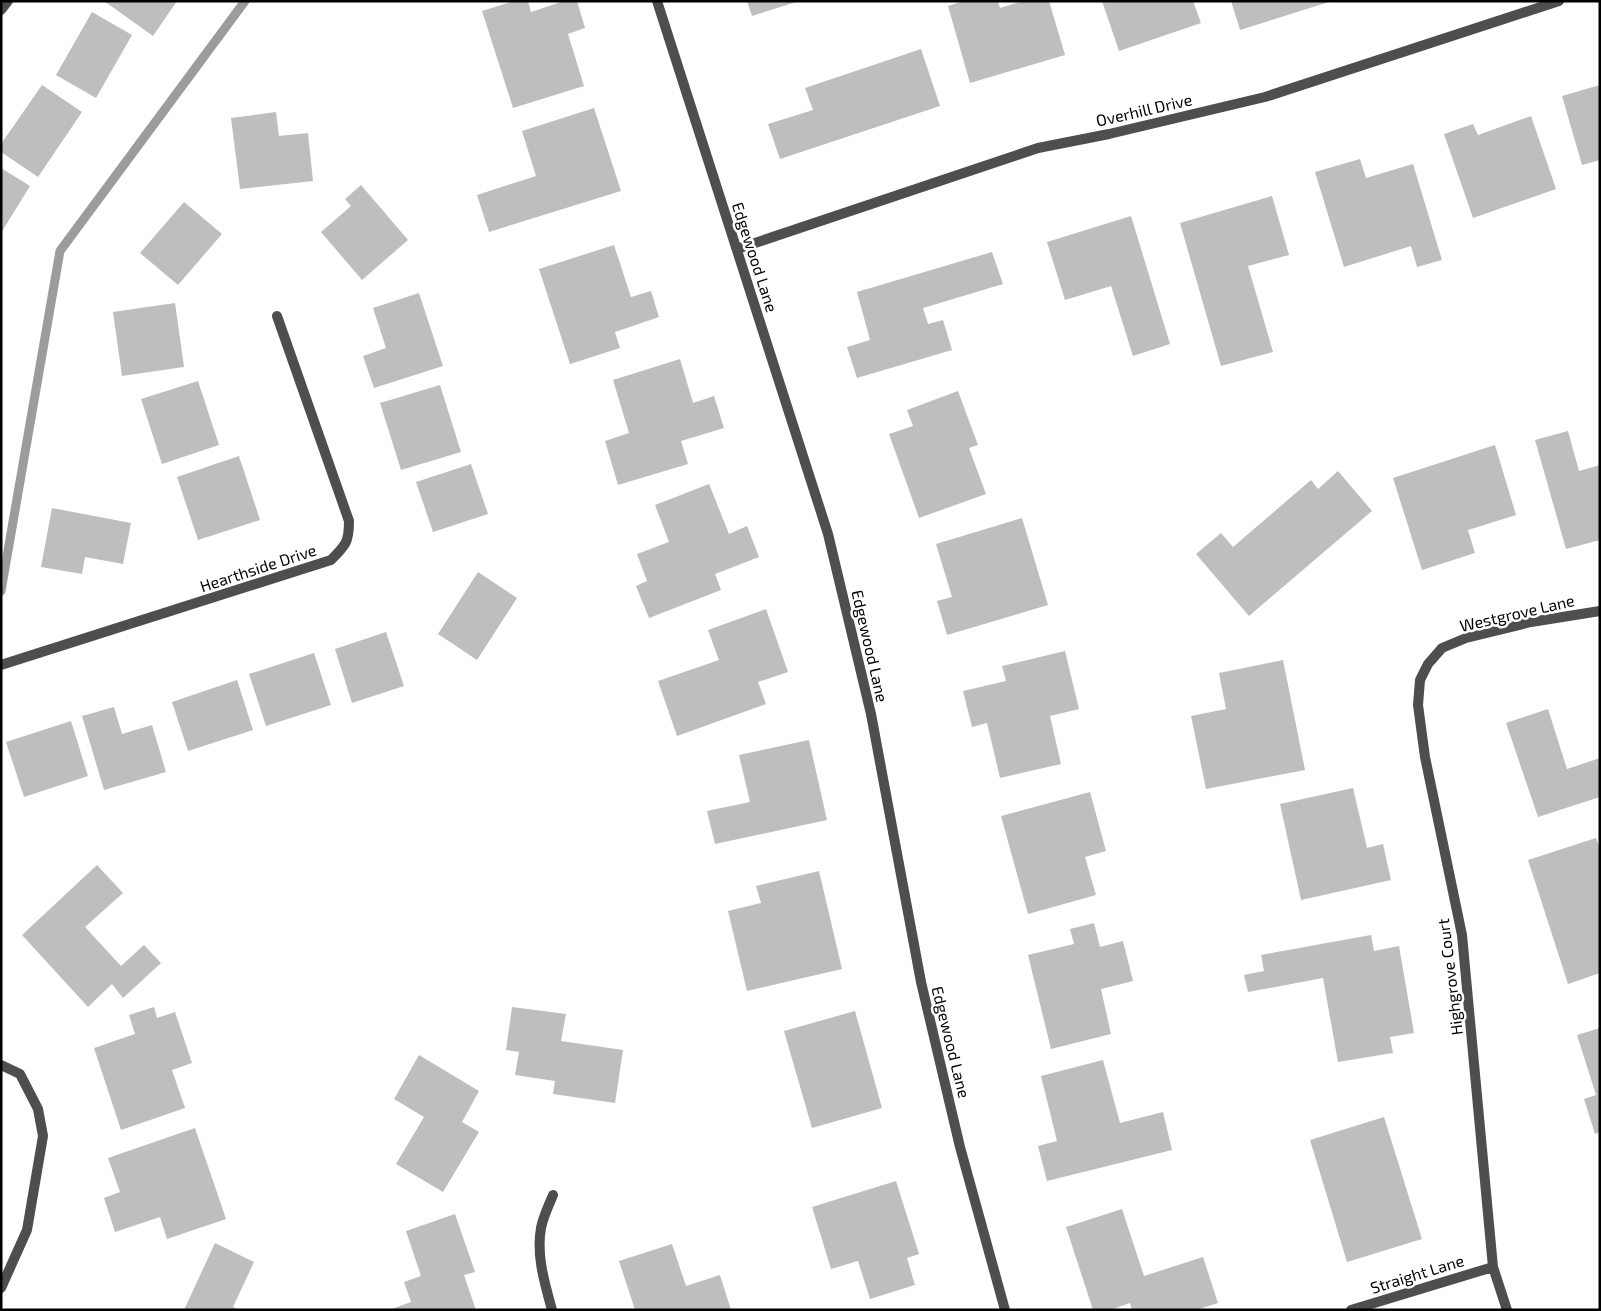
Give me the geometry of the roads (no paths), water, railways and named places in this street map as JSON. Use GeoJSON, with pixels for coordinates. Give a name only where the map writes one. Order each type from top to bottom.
{"type":"FeatureCollection","features":[{"type":"Feature","properties":{"kind":"street"},"geometry":{"type":"LineString","coordinates":[[1,10],[8,1]]}},
{"type":"Feature","properties":{"kind":"street","name":"Edgewood Lane"},"geometry":{"type":"LineString","coordinates":[[657,1],[828,534],[871,714],[921,982],[960,1147],[1006,1310]]}},
{"type":"Feature","properties":{"kind":"street","name":"Overhill Drive"},"geometry":{"type":"LineString","coordinates":[[737,249],[1038,148],[1110,134],[1265,97],[1559,1]]}},
{"type":"Feature","properties":{"kind":"street","name":"Hearthside Drive"},"geometry":{"type":"LineString","coordinates":[[1,665],[331,560],[343,548],[349,536],[349,521],[277,316]]}},
{"type":"Feature","properties":{"kind":"street","name":"Westgrove Lane"},"geometry":{"type":"LineString","coordinates":[[1442,648],[1466,638],[1531,622],[1600,611]]}},
{"type":"Feature","properties":{"kind":"street","name":"Highgrove Court"},"geometry":{"type":"LineString","coordinates":[[1442,648],[1428,664],[1420,680],[1418,705],[1425,757],[1462,935],[1493,1267],[1507,1310]]}},
{"type":"Feature","properties":{"kind":"street"},"geometry":{"type":"LineString","coordinates":[[1,1065],[20,1074],[38,1109],[43,1136],[27,1230],[1,1288]]}},
{"type":"Feature","properties":{"kind":"street"},"geometry":{"type":"LineString","coordinates":[[552,1310],[545,1283],[540,1250],[541,1227],[553,1195]]}},
{"type":"Feature","properties":{"kind":"street","name":"Straight Lane"},"geometry":{"type":"LineString","coordinates":[[1350,1310],[1493,1267]]}},
{"type":"Feature","properties":{"kind":"waterway"},"geometry":{"type":"LineString","coordinates":[[1,591],[60,251],[245,1]]}}]}
